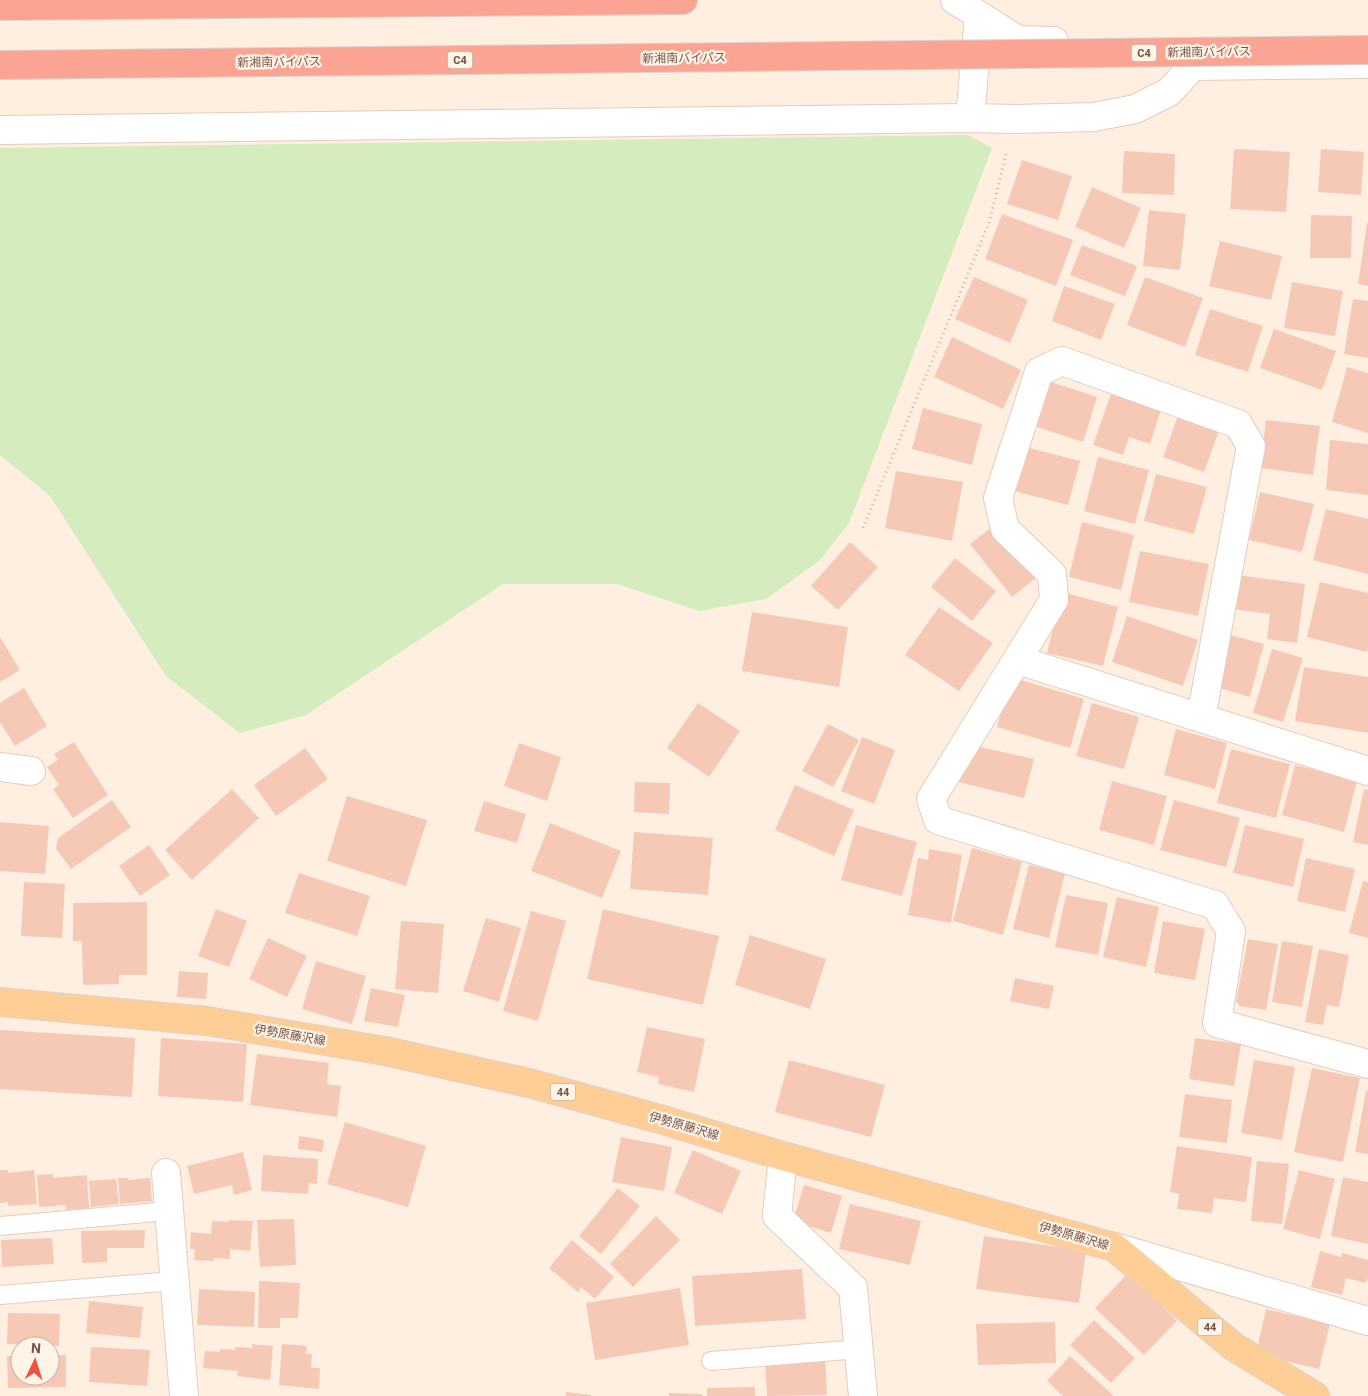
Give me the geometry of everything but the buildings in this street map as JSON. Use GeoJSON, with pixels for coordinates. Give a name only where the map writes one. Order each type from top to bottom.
{"type":"FeatureCollection","features":[{"type":"Feature","properties":{"kind":"highway"},"geometry":{"type":"LineString","coordinates":[[0,6],[684,0]]}},
{"type":"Feature","properties":{"kind":"highway","name":"新湘南バイパス"},"geometry":{"type":"LineString","coordinates":[[0,65],[1368,50]]}},
{"type":"Feature","properties":{"kind":"main road","name":"伊勢原藤沢線"},"geometry":{"type":"LineString","coordinates":[[0,1002],[207,1021],[385,1051],[530,1083],[783,1156],[1114,1247],[1234,1347],[1315,1396]]}},
{"type":"Feature","properties":{"kind":"street"},"geometry":{"type":"LineString","coordinates":[[955,0],[1018,40],[1191,41],[1368,37]]}},
{"type":"Feature","properties":{"kind":"street"},"geometry":{"type":"LineString","coordinates":[[970,118],[979,16]]}},
{"type":"Feature","properties":{"kind":"street"},"geometry":{"type":"LineString","coordinates":[[0,130],[970,118],[1014,120],[1094,117],[1135,109],[1170,92],[1193,66],[1368,64]]}},
{"type":"Feature","properties":{"kind":"street"},"geometry":{"type":"LineString","coordinates":[[1201,718],[1251,446],[1238,424],[1062,362],[1039,372],[998,498],[1005,529],[1052,574],[1054,600],[931,798],[938,820],[1216,905],[1231,931],[1217,1023],[1368,1064]]}},
{"type":"Feature","properties":{"kind":"street"},"geometry":{"type":"LineString","coordinates":[[1018,660],[1368,771]]}},
{"type":"Feature","properties":{"kind":"street"},"geometry":{"type":"LineString","coordinates":[[0,767],[31,771]]}},
{"type":"Feature","properties":{"kind":"street"},"geometry":{"type":"LineString","coordinates":[[783,1156],[777,1216],[853,1288],[863,1396]]}},
{"type":"Feature","properties":{"kind":"street"},"geometry":{"type":"LineString","coordinates":[[166,1172],[184,1396]]}},
{"type":"Feature","properties":{"kind":"street"},"geometry":{"type":"LineString","coordinates":[[1114,1247],[1368,1321]]}},
{"type":"Feature","properties":{"kind":"lane"},"geometry":{"type":"LineString","coordinates":[[0,1226],[168,1211]]}},
{"type":"Feature","properties":{"kind":"lane"},"geometry":{"type":"LineString","coordinates":[[0,1295],[174,1281]]}},
{"type":"Feature","properties":{"kind":"lane"},"geometry":{"type":"LineString","coordinates":[[711,1361],[859,1349]]}},
{"type":"Feature","properties":{"kind":"path"},"geometry":{"type":"LineString","coordinates":[[863,528],[989,222],[1014,120]]}},
{"type":"Feature","properties":{"kind":"green space"},"geometry":{"type":"Polygon","coordinates":[[[968,135],[992,148],[849,523],[820,560],[766,599],[699,611],[617,584],[503,584],[306,715],[240,733],[166,676],[50,496],[0,455],[0,148],[968,135]]]}}]}
